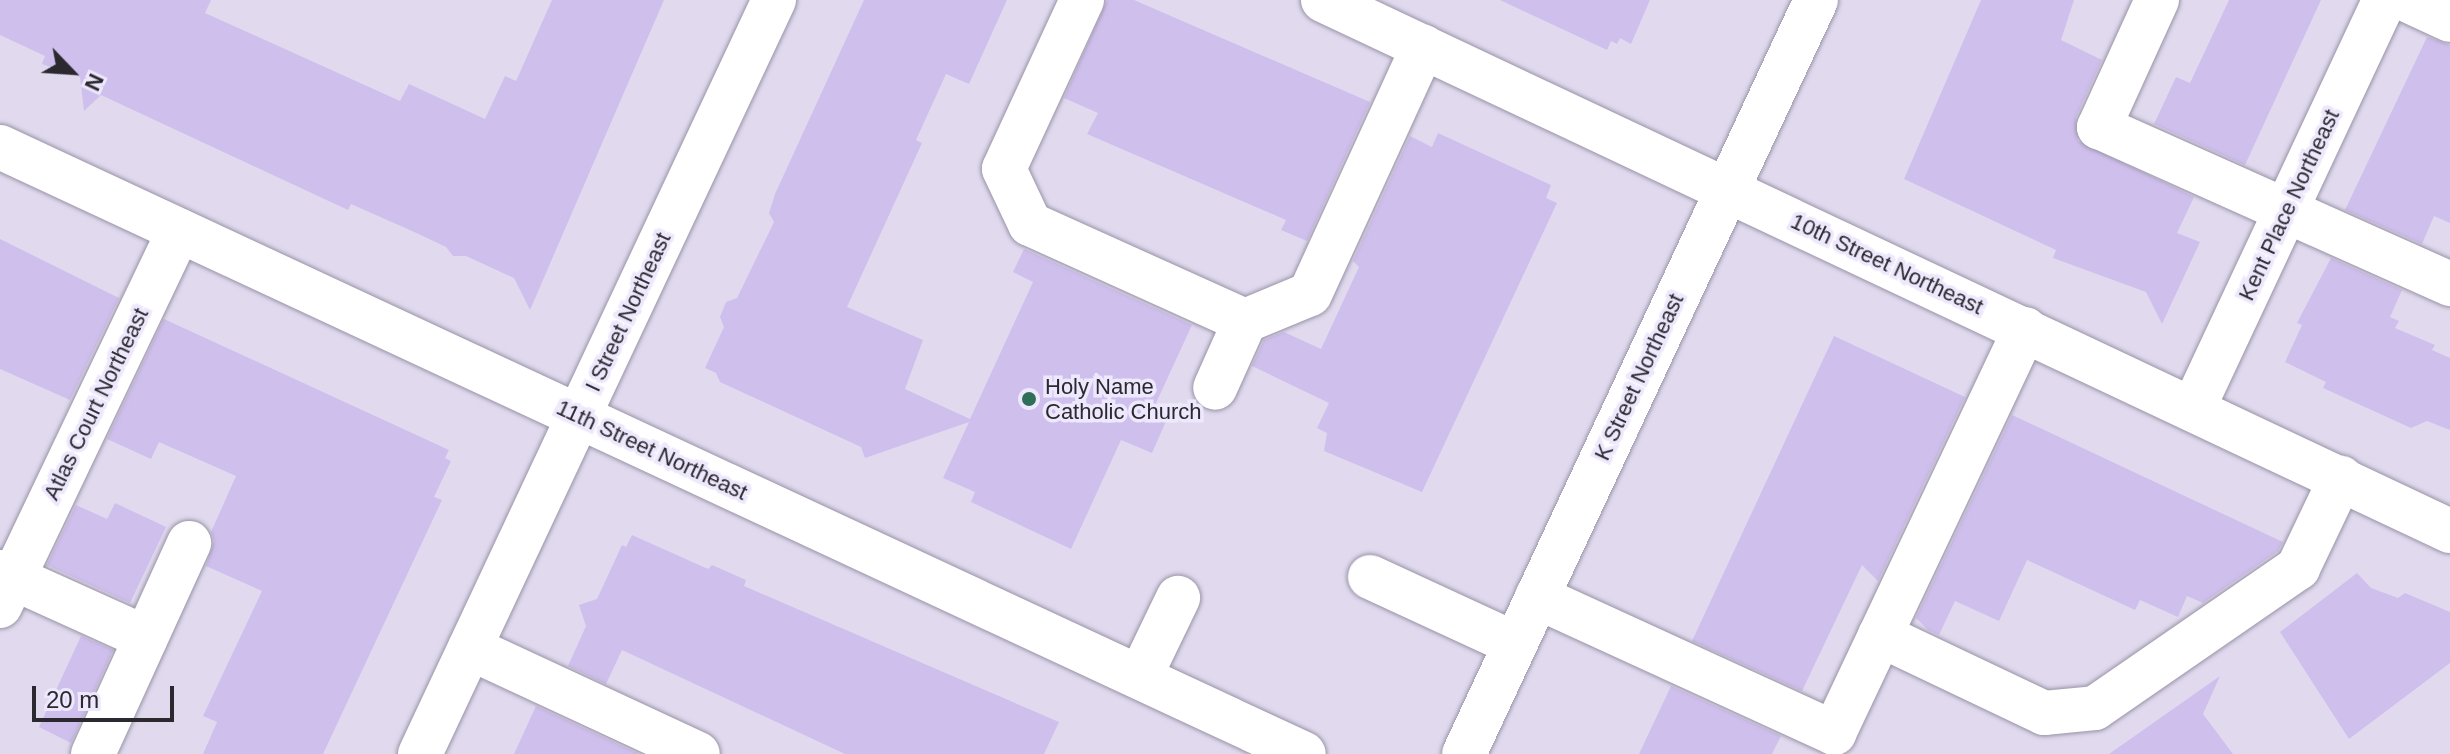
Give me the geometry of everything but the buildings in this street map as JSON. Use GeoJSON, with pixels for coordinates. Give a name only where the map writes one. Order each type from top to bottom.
{"type":"FeatureCollection","features":[{"type":"Feature","properties":{"kind":"street","name":"I Street Northeast"},"geometry":{"type":"LineString","coordinates":[[420,754],[774,0]]}},
{"type":"Feature","properties":{"kind":"street"},"geometry":{"type":"LineString","coordinates":[[1082,0],[1004,169],[1030,224],[1245,321]]}},
{"type":"Feature","properties":{"kind":"street","name":"10th Street Northeast"},"geometry":{"type":"LineString","coordinates":[[1323,0],[2450,531]]}},
{"type":"Feature","properties":{"kind":"street","name":"K Street Northeast"},"geometry":{"type":"LineString","coordinates":[[1464,754],[1816,0]]}},
{"type":"Feature","properties":{"kind":"street"},"geometry":{"type":"LineString","coordinates":[[2157,0],[2099,127],[2284,213],[2450,284]]}},
{"type":"Feature","properties":{"kind":"street","name":"Kent Place Northeast"},"geometry":{"type":"LineString","coordinates":[[2193,409],[2384,0]]}},
{"type":"Feature","properties":{"kind":"street"},"geometry":{"type":"LineString","coordinates":[[2407,0],[2450,20]]}},
{"type":"Feature","properties":{"kind":"street"},"geometry":{"type":"LineString","coordinates":[[1215,388],[1245,321],[1310,294],[1423,47]]}},
{"type":"Feature","properties":{"kind":"street","name":"11th Street Northeast"},"geometry":{"type":"LineString","coordinates":[[0,147],[1304,754]]}},
{"type":"Feature","properties":{"kind":"street","name":"Atlas Court Northeast"},"geometry":{"type":"LineString","coordinates":[[146,638],[4,585],[179,230]]}},
{"type":"Feature","properties":{"kind":"street"},"geometry":{"type":"LineString","coordinates":[[1537,597],[1834,733],[2025,329]]}},
{"type":"Feature","properties":{"kind":"street"},"geometry":{"type":"LineString","coordinates":[[1880,635],[2044,713],[2095,708],[2298,568],[2341,478]]}},
{"type":"Feature","properties":{"kind":"street"},"geometry":{"type":"LineString","coordinates":[[93,754],[189,543]]}},
{"type":"Feature","properties":{"kind":"street"},"geometry":{"type":"LineString","coordinates":[[1370,577],[1515,644]]}},
{"type":"Feature","properties":{"kind":"street"},"geometry":{"type":"LineString","coordinates":[[1140,677],[1178,598]]}},
{"type":"Feature","properties":{"kind":"street"},"geometry":{"type":"LineString","coordinates":[[470,648],[698,754]]}},
{"type":"Feature","properties":{"kind":"place","name":"Holy Name Catholic Church"},"geometry":{"type":"Point","coordinates":[1029,399]}}]}
